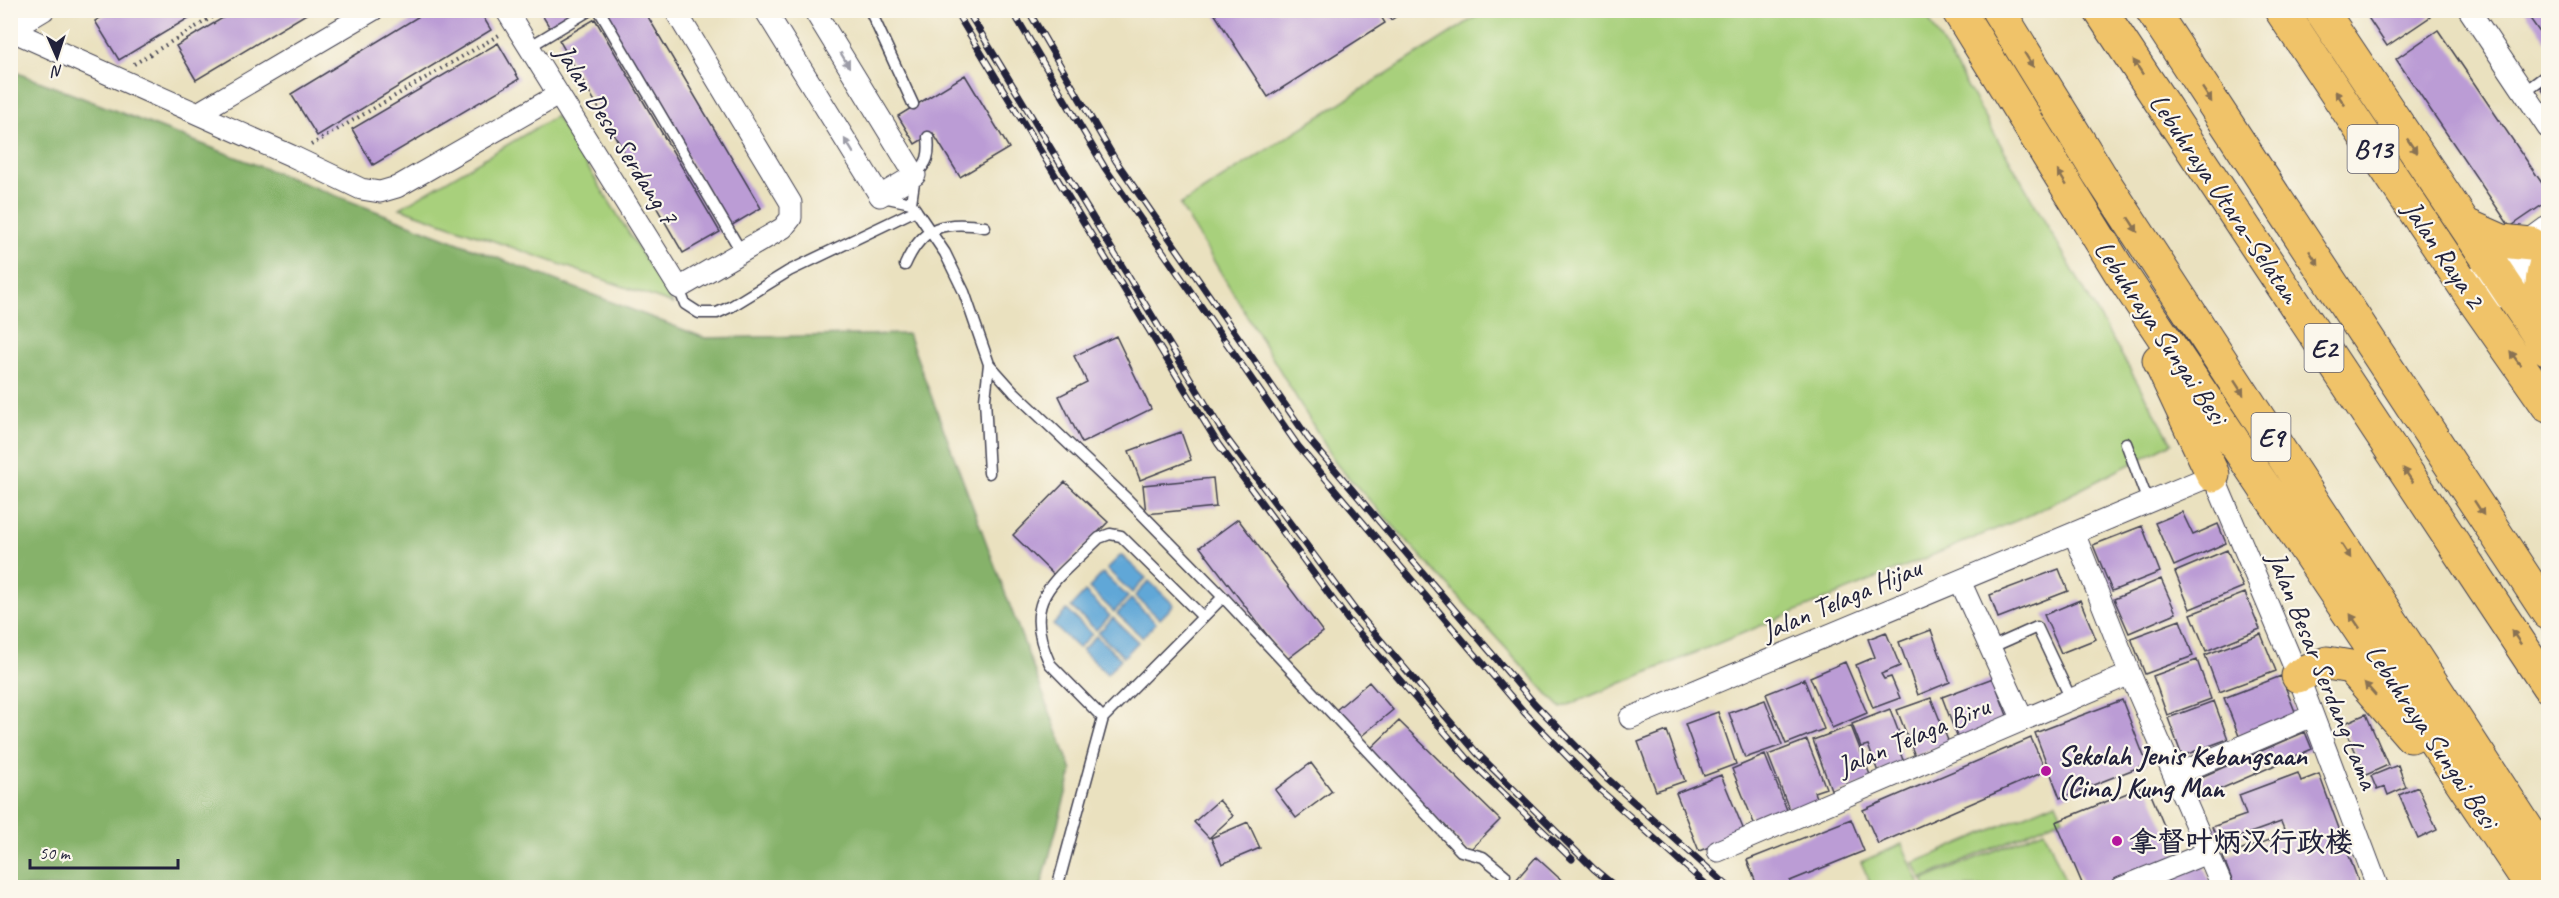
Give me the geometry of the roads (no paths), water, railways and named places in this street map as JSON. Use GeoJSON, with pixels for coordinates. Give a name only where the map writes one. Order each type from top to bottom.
{"type":"FeatureCollection","features":[{"type":"Feature","properties":{"kind":"main road","name":"Lebuhraya Sungai Besi"},"geometry":{"type":"LineString","coordinates":[[1958,10],[2120,272],[2533,888]]}},
{"type":"Feature","properties":{"kind":"main road","name":"Lebuhraya Sungai Besi"},"geometry":{"type":"LineString","coordinates":[[1998,10],[2099,174],[2548,861]]}},
{"type":"Feature","properties":{"kind":"main road","name":"Lebuhraya Utara–Selatan"},"geometry":{"type":"LineString","coordinates":[[2100,10],[2548,686]]}},
{"type":"Feature","properties":{"kind":"main road","name":"Lebuhraya Utara–Selatan"},"geometry":{"type":"LineString","coordinates":[[2152,10],[2548,613]]}},
{"type":"Feature","properties":{"kind":"main road","name":"Jalan Raya 2"},"geometry":{"type":"LineString","coordinates":[[2282,10],[2548,406]]}},
{"type":"Feature","properties":{"kind":"main road","name":"Jalan Raya 2"},"geometry":{"type":"LineString","coordinates":[[2321,10],[2546,345]]}},
{"type":"Feature","properties":{"kind":"main road"},"geometry":{"type":"LineString","coordinates":[[2466,225],[2502,241],[2544,247],[2539,309],[2546,345]]}},
{"type":"Feature","properties":{"kind":"main road"},"geometry":{"type":"LineString","coordinates":[[2120,272],[2150,343],[2213,475]]}},
{"type":"Feature","properties":{"kind":"main road"},"geometry":{"type":"LineString","coordinates":[[2298,676],[2327,663],[2350,667],[2505,844]]}},
{"type":"Feature","properties":{"kind":"street"},"geometry":{"type":"LineString","coordinates":[[11,30],[44,10]]}},
{"type":"Feature","properties":{"kind":"street"},"geometry":{"type":"LineString","coordinates":[[198,113],[374,10]]}},
{"type":"Feature","properties":{"kind":"street"},"geometry":{"type":"LineString","coordinates":[[675,10],[791,203],[791,218],[783,228],[680,288]]}},
{"type":"Feature","properties":{"kind":"street"},"geometry":{"type":"LineString","coordinates":[[765,10],[880,196],[915,175],[814,10]]}},
{"type":"Feature","properties":{"kind":"street"},"geometry":{"type":"LineString","coordinates":[[2473,12],[2548,128]]}},
{"type":"Feature","properties":{"kind":"street","name":"Jalan Desa Serdang 7"},"geometry":{"type":"LineString","coordinates":[[511,18],[680,288]]}},
{"type":"Feature","properties":{"kind":"street"},"geometry":{"type":"LineString","coordinates":[[11,30],[361,189],[380,192],[397,187],[558,95]]}},
{"type":"Feature","properties":{"kind":"street"},"geometry":{"type":"LineString","coordinates":[[2472,296],[2544,247]]}},
{"type":"Feature","properties":{"kind":"street","name":"Jalan Telaga Hijau"},"geometry":{"type":"LineString","coordinates":[[1630,718],[2213,475]]}},
{"type":"Feature","properties":{"kind":"street","name":"Jalan Besar Serdang Lama"},"geometry":{"type":"LineString","coordinates":[[2213,475],[2298,676],[2378,888]]}},
{"type":"Feature","properties":{"kind":"street"},"geometry":{"type":"LineString","coordinates":[[2074,533],[2130,674],[2223,888]]}},
{"type":"Feature","properties":{"kind":"street"},"geometry":{"type":"LineString","coordinates":[[1960,581],[2023,720]]}},
{"type":"Feature","properties":{"kind":"street","name":"Jalan Telaga Biru"},"geometry":{"type":"LineString","coordinates":[[1718,851],[2130,674]]}},
{"type":"Feature","properties":{"kind":"street"},"geometry":{"type":"LineString","coordinates":[[2175,775],[2312,716]]}},
{"type":"Feature","properties":{"kind":"street"},"geometry":{"type":"LineString","coordinates":[[2121,888],[2209,852]]}},
{"type":"Feature","properties":{"kind":"lane"},"geometry":{"type":"LineString","coordinates":[[529,47],[591,10]]}},
{"type":"Feature","properties":{"kind":"lane"},"geometry":{"type":"LineString","coordinates":[[599,10],[742,253]]}},
{"type":"Feature","properties":{"kind":"lane"},"geometry":{"type":"LineString","coordinates":[[870,10],[913,104]]}},
{"type":"Feature","properties":{"kind":"lane"},"geometry":{"type":"LineString","coordinates":[[2524,92],[2548,74]]}},
{"type":"Feature","properties":{"kind":"lane"},"geometry":{"type":"LineString","coordinates":[[928,137],[930,153],[925,166],[915,175],[914,206],[932,231],[964,292],[989,364],[1014,392],[1128,500],[1461,851],[1483,857],[1505,875]]}},
{"type":"Feature","properties":{"kind":"lane"},"geometry":{"type":"LineString","coordinates":[[880,196],[914,206]]}},
{"type":"Feature","properties":{"kind":"lane"},"geometry":{"type":"LineString","coordinates":[[680,288],[685,304],[699,313],[717,312],[732,306],[789,271],[914,206]]}},
{"type":"Feature","properties":{"kind":"lane"},"geometry":{"type":"LineString","coordinates":[[905,265],[912,249],[932,231],[948,223],[985,227]]}},
{"type":"Feature","properties":{"kind":"lane"},"geometry":{"type":"LineString","coordinates":[[989,364],[985,399],[989,473]]}},
{"type":"Feature","properties":{"kind":"lane"},"geometry":{"type":"LineString","coordinates":[[2126,443],[2148,502]]}},
{"type":"Feature","properties":{"kind":"lane"},"geometry":{"type":"LineString","coordinates":[[1103,718],[1050,664],[1045,652],[1038,616],[1043,593],[1099,538],[1110,534],[1121,536],[1202,616]]}},
{"type":"Feature","properties":{"kind":"lane"},"geometry":{"type":"LineString","coordinates":[[1057,888],[1103,718],[1222,597]]}},
{"type":"Feature","properties":{"kind":"lane"},"geometry":{"type":"LineString","coordinates":[[1990,648],[2037,627],[2071,699]]}},
{"type":"Feature","properties":{"kind":"water"},"geometry":{"type":"Polygon","coordinates":[[[1121,555],[1146,578],[1132,593],[1107,569],[1121,555]]]}},
{"type":"Feature","properties":{"kind":"water"},"geometry":{"type":"Polygon","coordinates":[[[1103,573],[1128,597],[1114,612],[1089,588],[1103,573]]]}},
{"type":"Feature","properties":{"kind":"water"},"geometry":{"type":"Polygon","coordinates":[[[1149,581],[1174,605],[1160,619],[1135,596],[1149,581]]]}},
{"type":"Feature","properties":{"kind":"water"},"geometry":{"type":"Polygon","coordinates":[[[1085,592],[1110,616],[1096,630],[1071,607],[1085,592]]]}},
{"type":"Feature","properties":{"kind":"water"},"geometry":{"type":"Polygon","coordinates":[[[1131,599],[1156,623],[1142,637],[1117,614],[1131,599]]]}},
{"type":"Feature","properties":{"kind":"water"},"geometry":{"type":"Polygon","coordinates":[[[1067,610],[1092,634],[1078,648],[1053,625],[1067,610]]]}},
{"type":"Feature","properties":{"kind":"water"},"geometry":{"type":"Polygon","coordinates":[[[1113,618],[1138,642],[1124,657],[1098,633],[1113,618]]]}},
{"type":"Feature","properties":{"kind":"water"},"geometry":{"type":"Polygon","coordinates":[[[1096,636],[1121,659],[1107,674],[1082,650],[1096,636]]]}},
{"type":"Feature","properties":{"kind":"railway"},"geometry":{"type":"LineString","coordinates":[[955,10],[1218,444],[1348,620],[1467,758],[1572,859]]}},
{"type":"Feature","properties":{"kind":"railway"},"geometry":{"type":"LineString","coordinates":[[967,10],[1225,436],[1355,610],[1477,753],[1594,869],[1617,888]]}},
{"type":"Feature","properties":{"kind":"railway"},"geometry":{"type":"LineString","coordinates":[[1012,10],[1105,168],[1298,446],[1524,712],[1598,788],[1710,888]]}},
{"type":"Feature","properties":{"kind":"railway"},"geometry":{"type":"LineString","coordinates":[[1028,10],[1116,161],[1308,438],[1534,703],[1608,779],[1730,888]]}},
{"type":"Feature","properties":{"kind":"place","name":"Sekolah Jenis Kebangsaan (Cina) Kung Man"},"geometry":{"type":"Point","coordinates":[2046,771]}},
{"type":"Feature","properties":{"kind":"place","name":"拿督叶炳汉行政楼"},"geometry":{"type":"Point","coordinates":[2117,841]}}]}
